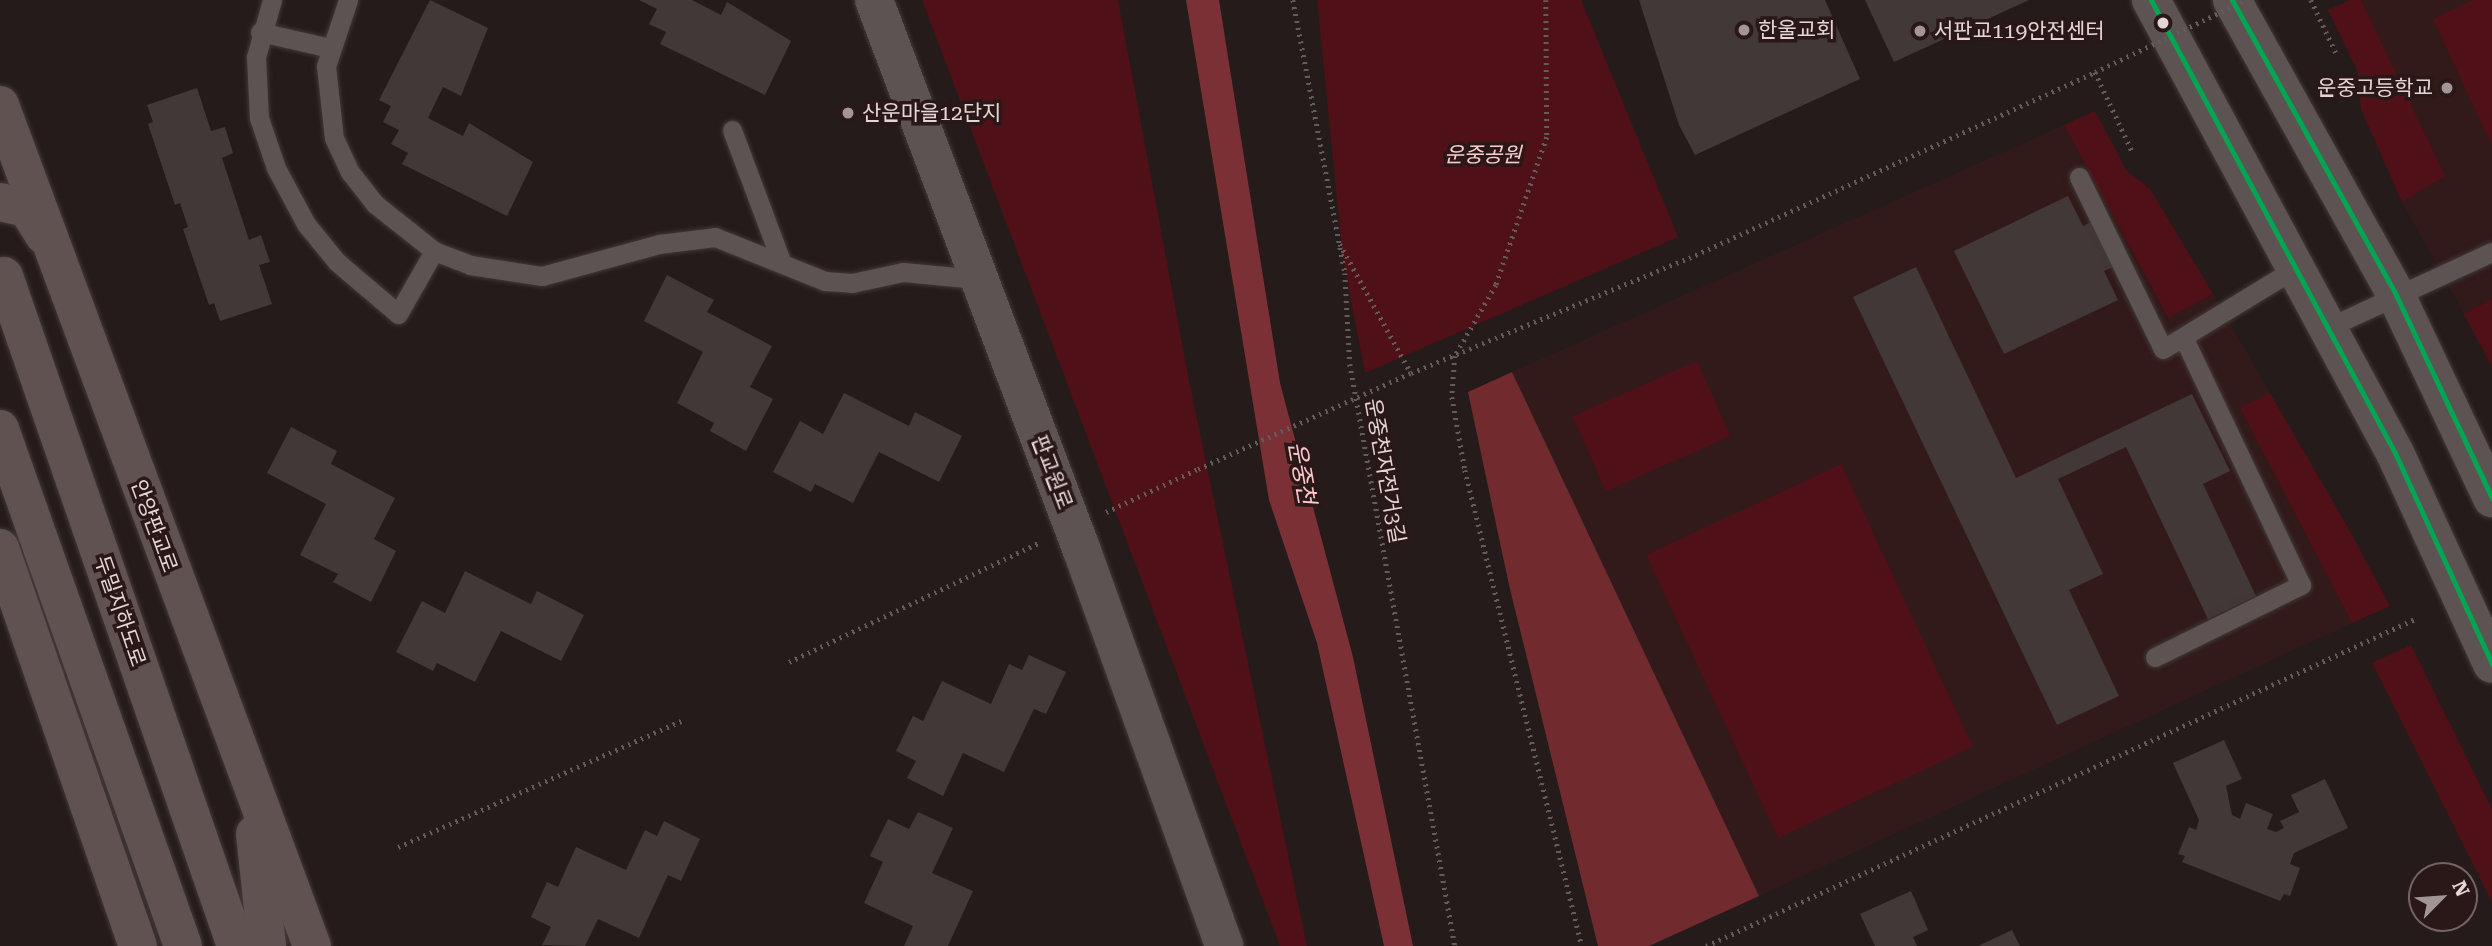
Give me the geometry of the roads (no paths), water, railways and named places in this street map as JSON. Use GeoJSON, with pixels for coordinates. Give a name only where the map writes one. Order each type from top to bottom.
{"type":"FeatureCollection","features":[{"type":"Feature","properties":{"kind":"main road","name":"판교원로"},"geometry":{"type":"LineString","coordinates":[[874,0],[977,279],[1073,527],[1224,946]]}},
{"type":"Feature","properties":{"kind":"main road"},"geometry":{"type":"LineString","coordinates":[[2151,0],[2325,329],[2395,453],[2492,664]]}},
{"type":"Feature","properties":{"kind":"main road"},"geometry":{"type":"LineString","coordinates":[[2232,0],[2396,295],[2492,498]]}},
{"type":"Feature","properties":{"kind":"main road","name":"안양판교로"},"geometry":{"type":"LineString","coordinates":[[0,105],[47,240],[312,946]]}},
{"type":"Feature","properties":{"kind":"main road"},"geometry":{"type":"LineString","coordinates":[[0,202],[27,208],[47,240]]}},
{"type":"Feature","properties":{"kind":"main road","name":"두밀지하도로"},"geometry":{"type":"LineString","coordinates":[[4,275],[236,946]]}},
{"type":"Feature","properties":{"kind":"main road"},"geometry":{"type":"LineString","coordinates":[[0,429],[183,946]]}},
{"type":"Feature","properties":{"kind":"main road"},"geometry":{"type":"LineString","coordinates":[[0,548],[138,946]]}},
{"type":"Feature","properties":{"kind":"main road"},"geometry":{"type":"LineString","coordinates":[[249,780],[267,946]]}},
{"type":"Feature","properties":{"kind":"main road"},"geometry":{"type":"LineString","coordinates":[[85,799],[160,946]]}},
{"type":"Feature","properties":{"kind":"lane"},"geometry":{"type":"LineString","coordinates":[[272,0],[260,32],[255,86],[266,143],[288,195],[324,248],[398,314],[434,251]]}},
{"type":"Feature","properties":{"kind":"lane"},"geometry":{"type":"LineString","coordinates":[[348,0],[330,48],[327,98],[334,138],[350,172],[403,231],[434,251],[470,265],[542,276],[659,244],[715,237],[781,261],[825,281],[852,283],[903,272],[977,279]]}},
{"type":"Feature","properties":{"kind":"lane"},"geometry":{"type":"LineString","coordinates":[[260,32],[330,48]]}},
{"type":"Feature","properties":{"kind":"lane"},"geometry":{"type":"LineString","coordinates":[[732,130],[781,261]]}},
{"type":"Feature","properties":{"kind":"lane"},"geometry":{"type":"LineString","coordinates":[[2079,177],[2163,349],[2184,339],[2294,270]]}},
{"type":"Feature","properties":{"kind":"lane"},"geometry":{"type":"LineString","coordinates":[[2325,329],[2492,252]]}},
{"type":"Feature","properties":{"kind":"lane"},"geometry":{"type":"LineString","coordinates":[[2155,657],[2301,585],[2184,339]]}},
{"type":"Feature","properties":{"kind":"water","name":"운중천"},"geometry":{"type":"Polygon","coordinates":[[[1186,0],[1219,0],[1280,383],[1353,657],[1413,946],[1384,946],[1317,643],[1269,500],[1186,0]]]}},
{"type":"Feature","properties":{"kind":"place","name":"한울교회"},"geometry":{"type":"Point","coordinates":[1744,30]}},
{"type":"Feature","properties":{"kind":"place","name":"서판교119안전센터"},"geometry":{"type":"Point","coordinates":[1920,31]}},
{"type":"Feature","properties":{"kind":"place","name":"운중고등학교"},"geometry":{"type":"Point","coordinates":[2447,88]}},
{"type":"Feature","properties":{"kind":"place","name":"산운마을12단지"},"geometry":{"type":"Point","coordinates":[848,113]}},
{"type":"Feature","properties":{"kind":"park label","name":"운중공원"},"geometry":{"type":"Point","coordinates":[1483,155]}}]}
